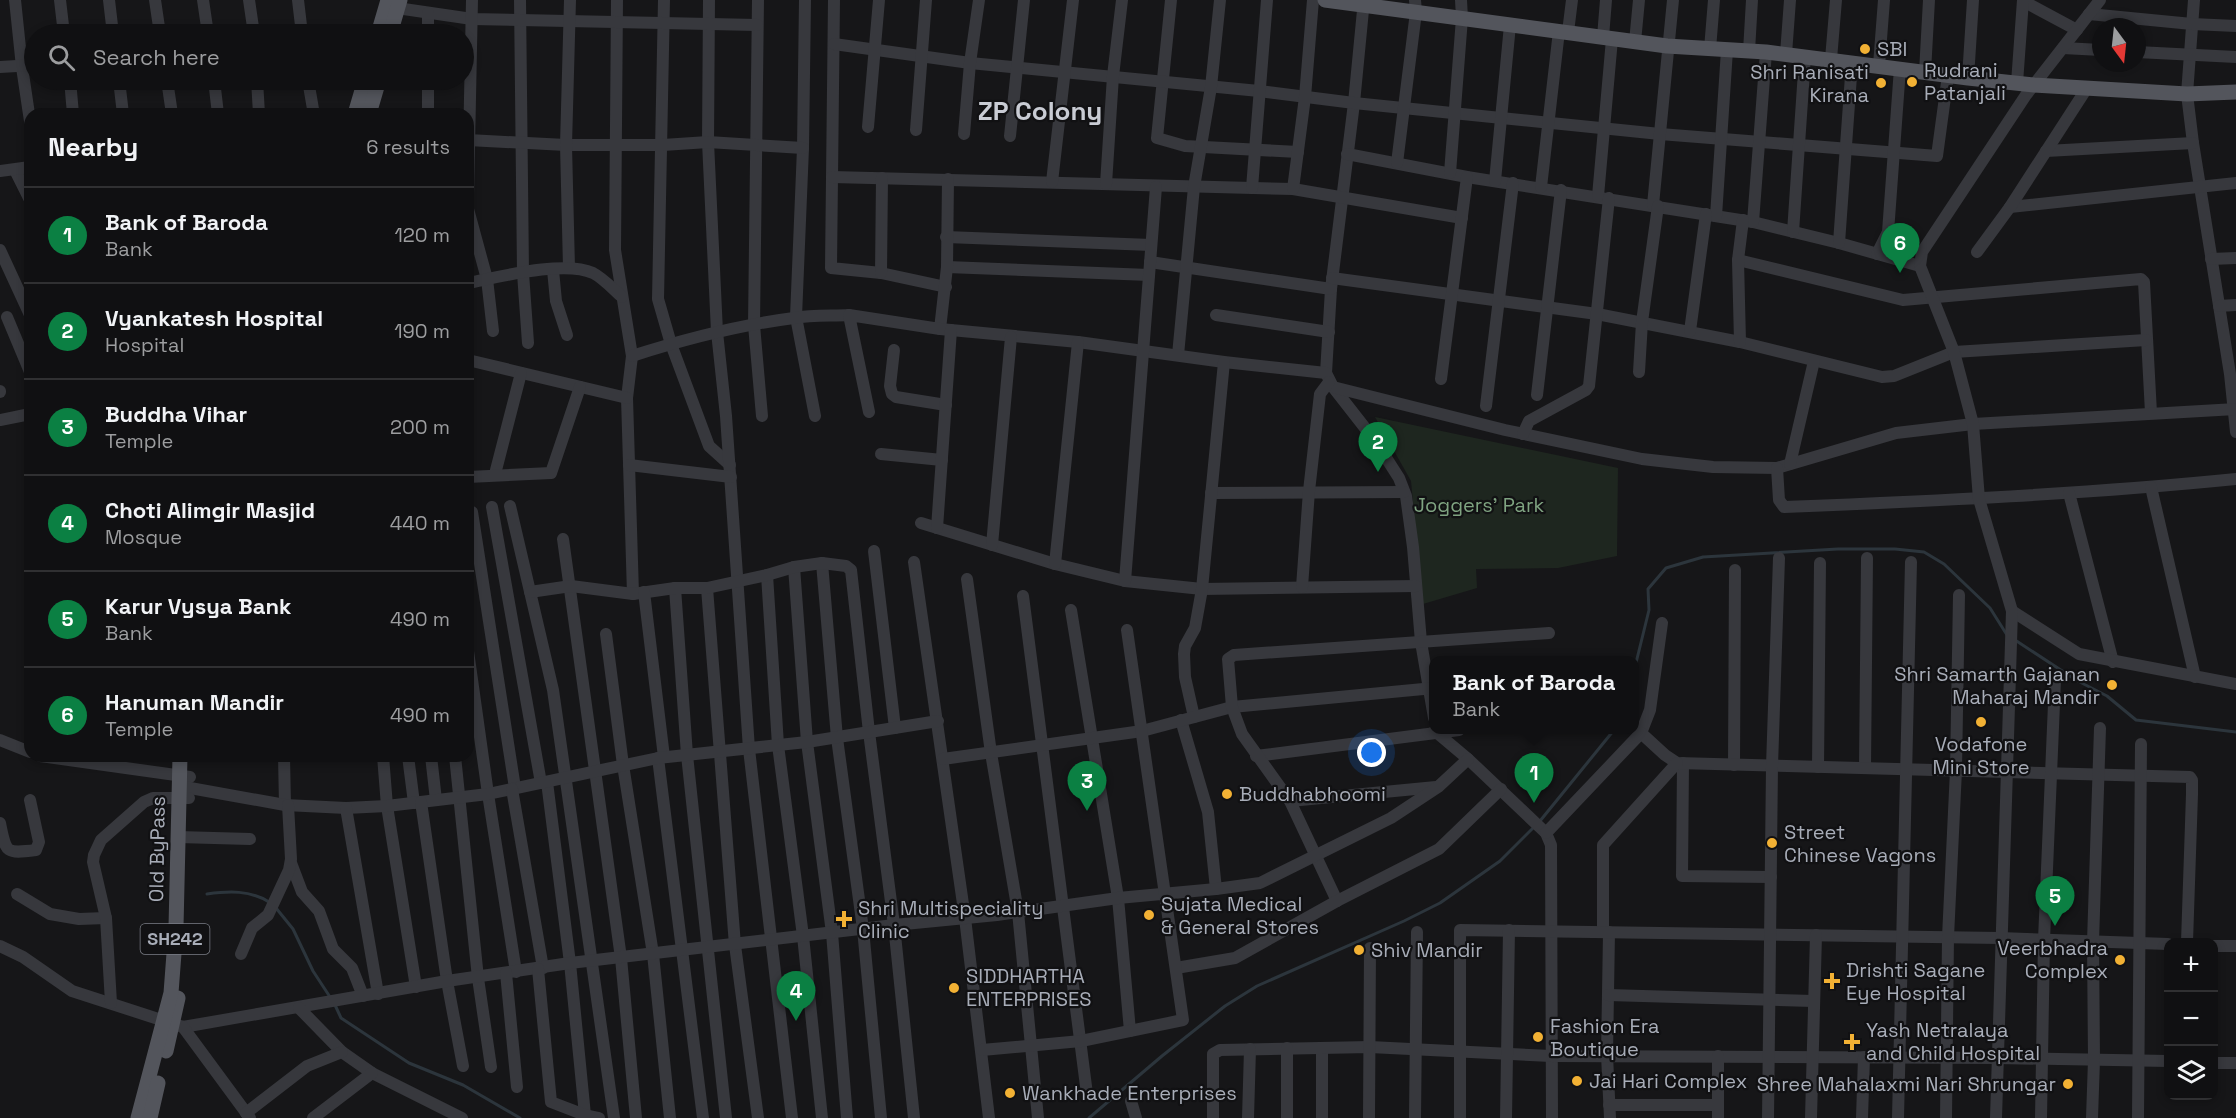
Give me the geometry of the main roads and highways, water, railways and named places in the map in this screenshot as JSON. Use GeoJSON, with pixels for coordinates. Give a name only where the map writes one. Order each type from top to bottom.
{"type":"FeatureCollection","features":[{"type":"Feature","properties":{"kind":"main road"},"geometry":{"type":"LineString","coordinates":[[1325,0],[1416,6],[1462,18],[1667,46],[1786,54],[2034,85],[2187,94],[2236,92]]}},
{"type":"Feature","properties":{"kind":"main road"},"geometry":{"type":"LineString","coordinates":[[383,24],[393,4]]}},
{"type":"Feature","properties":{"kind":"main road"},"geometry":{"type":"LineString","coordinates":[[391,24],[393,4]]}},
{"type":"Feature","properties":{"kind":"main road"},"geometry":{"type":"LineString","coordinates":[[357,108],[362,90]]}},
{"type":"Feature","properties":{"kind":"main road"},"geometry":{"type":"LineString","coordinates":[[371,108],[376,90]]}},
{"type":"Feature","properties":{"kind":"main road","name":"Old ByPass"},"geometry":{"type":"LineString","coordinates":[[181,762],[184,787]]}},
{"type":"Feature","properties":{"kind":"main road","name":"Old ByPass"},"geometry":{"type":"LineString","coordinates":[[150,1118],[183,971],[182,837],[184,787],[189,762]]}},
{"type":"Feature","properties":{"kind":"main road","name":"Old ByPass"},"geometry":{"type":"LineString","coordinates":[[138,1118],[153,1067],[173,1023]]}},
{"type":"Feature","properties":{"kind":"waterway"},"geometry":{"type":"LineString","coordinates":[[1638,656],[1649,610],[1648,589],[1666,568],[1703,557],[1838,549],[1895,549],[1924,552],[1944,564],[1990,608],[2007,635]]}},
{"type":"Feature","properties":{"kind":"waterway"},"geometry":{"type":"LineString","coordinates":[[2015,640],[2076,680],[2107,696],[2136,720],[2236,732]]}},
{"type":"Feature","properties":{"kind":"waterway"},"geometry":{"type":"LineString","coordinates":[[1540,821],[1611,734]]}},
{"type":"Feature","properties":{"kind":"waterway"},"geometry":{"type":"LineString","coordinates":[[1089,1118],[1225,1006],[1257,986],[1440,903],[1500,861],[1535,826]]}},
{"type":"Feature","properties":{"kind":"waterway"},"geometry":{"type":"LineString","coordinates":[[207,894],[239,892],[254,895],[269,902]]}},
{"type":"Feature","properties":{"kind":"waterway"},"geometry":{"type":"LineString","coordinates":[[276,908],[293,929],[313,971],[330,997]]}},
{"type":"Feature","properties":{"kind":"waterway"},"geometry":{"type":"LineString","coordinates":[[335,1005],[341,1018],[409,1063],[463,1085],[520,1118]]}},
{"type":"Feature","properties":{"kind":"place","name":"SBI"},"geometry":{"type":"Point","coordinates":[1865,49]}},
{"type":"Feature","properties":{"kind":"place","name":"Rudrani Patanjali"},"geometry":{"type":"Point","coordinates":[1912,82]}},
{"type":"Feature","properties":{"kind":"place","name":"Shri Ranisati Kirana"},"geometry":{"type":"Point","coordinates":[1881,83]}},
{"type":"Feature","properties":{"kind":"place","name":"Hanuman Mandir"},"geometry":{"type":"Point","coordinates":[1900,273]}},
{"type":"Feature","properties":{"kind":"place","name":"Vyankatesh Hospital"},"geometry":{"type":"Point","coordinates":[1378,472]}},
{"type":"Feature","properties":{"kind":"place","name":"Shri Samarth Gajanan Maharaj Mandir"},"geometry":{"type":"Point","coordinates":[2112,685]}},
{"type":"Feature","properties":{"kind":"place","name":"Vodafone Mini Store"},"geometry":{"type":"Point","coordinates":[1981,722]}},
{"type":"Feature","properties":{"kind":"place","name":"Buddhabhoomi"},"geometry":{"type":"Point","coordinates":[1227,794]}},
{"type":"Feature","properties":{"kind":"place","name":"Bank of Baroda"},"geometry":{"type":"Point","coordinates":[1534,803]}},
{"type":"Feature","properties":{"kind":"place","name":"Buddha Vihar"},"geometry":{"type":"Point","coordinates":[1087,811]}},
{"type":"Feature","properties":{"kind":"place","name":"Street Chinese Vagons"},"geometry":{"type":"Point","coordinates":[1772,843]}},
{"type":"Feature","properties":{"kind":"place","name":"Sujata Medical & General Stores"},"geometry":{"type":"Point","coordinates":[1149,915]}},
{"type":"Feature","properties":{"kind":"place","name":"Shri Multispeciality Clinic"},"geometry":{"type":"Point","coordinates":[844,919]}},
{"type":"Feature","properties":{"kind":"place","name":"Karur Vysya Bank"},"geometry":{"type":"Point","coordinates":[2055,926]}},
{"type":"Feature","properties":{"kind":"place","name":"Shiv Mandir"},"geometry":{"type":"Point","coordinates":[1359,950]}},
{"type":"Feature","properties":{"kind":"place","name":"Veerbhadra Complex"},"geometry":{"type":"Point","coordinates":[2120,960]}},
{"type":"Feature","properties":{"kind":"place","name":"Drishti Sagane Eye Hospital"},"geometry":{"type":"Point","coordinates":[1832,981]}},
{"type":"Feature","properties":{"kind":"place","name":"SIDDHARTHA ENTERPRISES"},"geometry":{"type":"Point","coordinates":[954,988]}},
{"type":"Feature","properties":{"kind":"place","name":"Choti Alimgir Masjid"},"geometry":{"type":"Point","coordinates":[796,1021]}},
{"type":"Feature","properties":{"kind":"place","name":"Fashion Era Boutique"},"geometry":{"type":"Point","coordinates":[1538,1037]}},
{"type":"Feature","properties":{"kind":"place","name":"Yash Netralaya and Child Hospital"},"geometry":{"type":"Point","coordinates":[1852,1042]}},
{"type":"Feature","properties":{"kind":"place","name":"Jai Hari Complex"},"geometry":{"type":"Point","coordinates":[1577,1081]}},
{"type":"Feature","properties":{"kind":"place","name":"Shree Mahalaxmi Nari Shrungar"},"geometry":{"type":"Point","coordinates":[2068,1084]}},
{"type":"Feature","properties":{"kind":"place","name":"Wankhade Enterprises"},"geometry":{"type":"Point","coordinates":[1010,1093]}},
{"type":"Feature","properties":{"kind":"district","name":"ZP Colony"},"geometry":{"type":"Point","coordinates":[1040,111]}},
{"type":"Feature","properties":{"kind":"park label","name":"Joggers' Park"},"geometry":{"type":"Point","coordinates":[1479,505]}}]}
